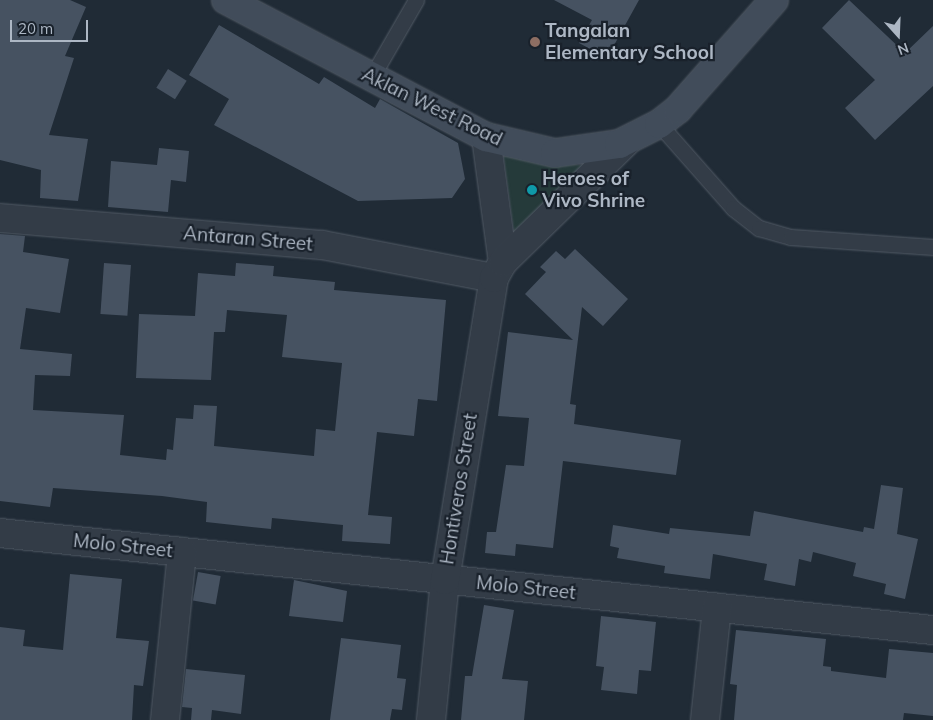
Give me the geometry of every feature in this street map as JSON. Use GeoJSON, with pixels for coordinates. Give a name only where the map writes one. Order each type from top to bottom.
{"type":"FeatureCollection","features":[{"type":"Feature","properties":{"kind":"main road","name":"Aklan West Road"},"geometry":{"type":"LineString","coordinates":[[226,0],[486,137],[555,153],[588,152],[627,141],[659,124],[678,109],[774,0]]}},
{"type":"Feature","properties":{"kind":"street","name":"Hontiveros Street"},"geometry":{"type":"LineString","coordinates":[[431,720],[445,580],[498,270],[486,137]]}},
{"type":"Feature","properties":{"kind":"street"},"geometry":{"type":"LineString","coordinates":[[498,270],[627,141]]}},
{"type":"Feature","properties":{"kind":"street","name":"Antaran Street"},"geometry":{"type":"LineString","coordinates":[[0,218],[322,245],[498,270]]}},
{"type":"Feature","properties":{"kind":"street","name":"Molo Street"},"geometry":{"type":"LineString","coordinates":[[0,533],[933,630]]}},
{"type":"Feature","properties":{"kind":"street"},"geometry":{"type":"LineString","coordinates":[[165,720],[182,552]]}},
{"type":"Feature","properties":{"kind":"street"},"geometry":{"type":"LineString","coordinates":[[705,720],[717,608]]}},
{"type":"Feature","properties":{"kind":"lane"},"geometry":{"type":"LineString","coordinates":[[371,78],[416,0]]}},
{"type":"Feature","properties":{"kind":"lane"},"geometry":{"type":"LineString","coordinates":[[659,124],[733,208],[759,228],[791,237],[933,247]]}},
{"type":"Feature","properties":{"kind":"green space"},"geometry":{"type":"Polygon","coordinates":[[[503,152],[584,166],[514,232],[503,152]]]}},
{"type":"Feature","properties":{"kind":"building"},"geometry":{"type":"Polygon","coordinates":[[[0,0],[70,0],[86,7],[65,56],[74,58],[49,135],[88,139],[78,201],[40,198],[41,170],[0,160],[0,0]]]}},
{"type":"Feature","properties":{"kind":"building"},"geometry":{"type":"Polygon","coordinates":[[[554,0],[639,0],[607,58],[579,43],[592,20],[554,0]]]}},
{"type":"Feature","properties":{"kind":"building"},"geometry":{"type":"Polygon","coordinates":[[[849,0],[905,53],[933,26],[933,86],[875,140],[845,108],[875,80],[822,28],[849,0]]]}},
{"type":"Feature","properties":{"kind":"building"},"geometry":{"type":"Polygon","coordinates":[[[219,25],[319,84],[324,77],[375,108],[380,99],[458,143],[465,179],[452,198],[358,201],[214,125],[229,99],[189,75],[219,25]]]}},
{"type":"Feature","properties":{"kind":"building"},"geometry":{"type":"Polygon","coordinates":[[[168,69],[187,81],[175,99],[156,88],[168,69]]]}},
{"type":"Feature","properties":{"kind":"building"},"geometry":{"type":"Polygon","coordinates":[[[159,148],[189,151],[186,182],[171,180],[168,212],[108,207],[111,161],[157,165],[159,148]]]}},
{"type":"Feature","properties":{"kind":"building"},"geometry":{"type":"Polygon","coordinates":[[[0,234],[25,236],[23,252],[69,259],[60,313],[26,308],[20,349],[72,354],[70,376],[35,375],[33,410],[124,415],[120,455],[166,460],[167,449],[173,450],[176,418],[193,419],[194,405],[217,406],[214,446],[314,456],[316,429],[335,431],[342,363],[282,357],[287,315],[227,310],[225,332],[214,332],[211,380],[136,378],[139,314],[195,316],[198,273],[235,276],[236,263],[274,266],[273,276],[335,282],[334,290],[446,300],[437,401],[418,399],[414,436],[377,432],[368,515],[392,517],[390,544],[342,541],[343,525],[272,518],[271,529],[206,522],[207,502],[162,496],[53,488],[50,507],[0,501],[0,234]]]}},
{"type":"Feature","properties":{"kind":"building"},"geometry":{"type":"Polygon","coordinates":[[[575,249],[628,299],[603,326],[582,307],[570,404],[576,405],[574,424],[681,440],[676,475],[563,461],[553,548],[516,544],[515,556],[485,553],[487,532],[496,532],[506,465],[524,466],[529,418],[498,416],[508,332],[573,340],[525,294],[546,272],[540,267],[556,251],[565,259],[575,249]]]}},
{"type":"Feature","properties":{"kind":"building"},"geometry":{"type":"Polygon","coordinates":[[[104,263],[131,265],[127,316],[100,314],[104,263]]]}},
{"type":"Feature","properties":{"kind":"building"},"geometry":{"type":"Polygon","coordinates":[[[881,485],[903,488],[897,534],[918,539],[905,599],[884,594],[886,584],[853,576],[856,563],[813,552],[811,562],[799,559],[795,586],[764,580],[767,564],[713,554],[710,579],[664,573],[665,566],[617,558],[619,548],[610,546],[613,525],[669,534],[670,528],[750,536],[754,511],[863,532],[864,527],[874,529],[881,485]]]}},
{"type":"Feature","properties":{"kind":"building"},"geometry":{"type":"Polygon","coordinates":[[[198,572],[221,576],[216,605],[193,601],[198,572]]]}},
{"type":"Feature","properties":{"kind":"building"},"geometry":{"type":"Polygon","coordinates":[[[70,574],[122,579],[116,638],[149,641],[143,686],[134,685],[132,720],[0,720],[0,627],[25,630],[23,646],[63,650],[70,574]]]}},
{"type":"Feature","properties":{"kind":"building"},"geometry":{"type":"Polygon","coordinates":[[[294,580],[347,591],[343,622],[289,616],[294,580]]]}},
{"type":"Feature","properties":{"kind":"building"},"geometry":{"type":"Polygon","coordinates":[[[484,605],[514,610],[502,679],[528,681],[524,720],[461,720],[465,676],[472,676],[484,605]]]}},
{"type":"Feature","properties":{"kind":"building"},"geometry":{"type":"Polygon","coordinates":[[[601,616],[656,622],[651,671],[639,670],[637,694],[601,690],[604,667],[596,666],[601,616]]]}},
{"type":"Feature","properties":{"kind":"building"},"geometry":{"type":"Polygon","coordinates":[[[736,630],[826,639],[823,666],[831,667],[831,671],[886,678],[889,649],[933,653],[933,716],[904,713],[903,720],[734,720],[737,685],[730,684],[736,630]]]}},
{"type":"Feature","properties":{"kind":"building"},"geometry":{"type":"Polygon","coordinates":[[[341,638],[401,645],[397,678],[406,679],[402,710],[392,709],[390,720],[330,720],[341,638]]]}},
{"type":"Feature","properties":{"kind":"building"},"geometry":{"type":"Polygon","coordinates":[[[186,669],[245,675],[241,714],[212,710],[211,720],[191,720],[192,708],[182,707],[186,669]]]}},
{"type":"Feature","properties":{"kind":"place","name":"Tangalan Elementary School"},"geometry":{"type":"Point","coordinates":[535,42]}},
{"type":"Feature","properties":{"kind":"place","name":"Heroes of Vivo Shrine"},"geometry":{"type":"Point","coordinates":[532,190]}}]}
